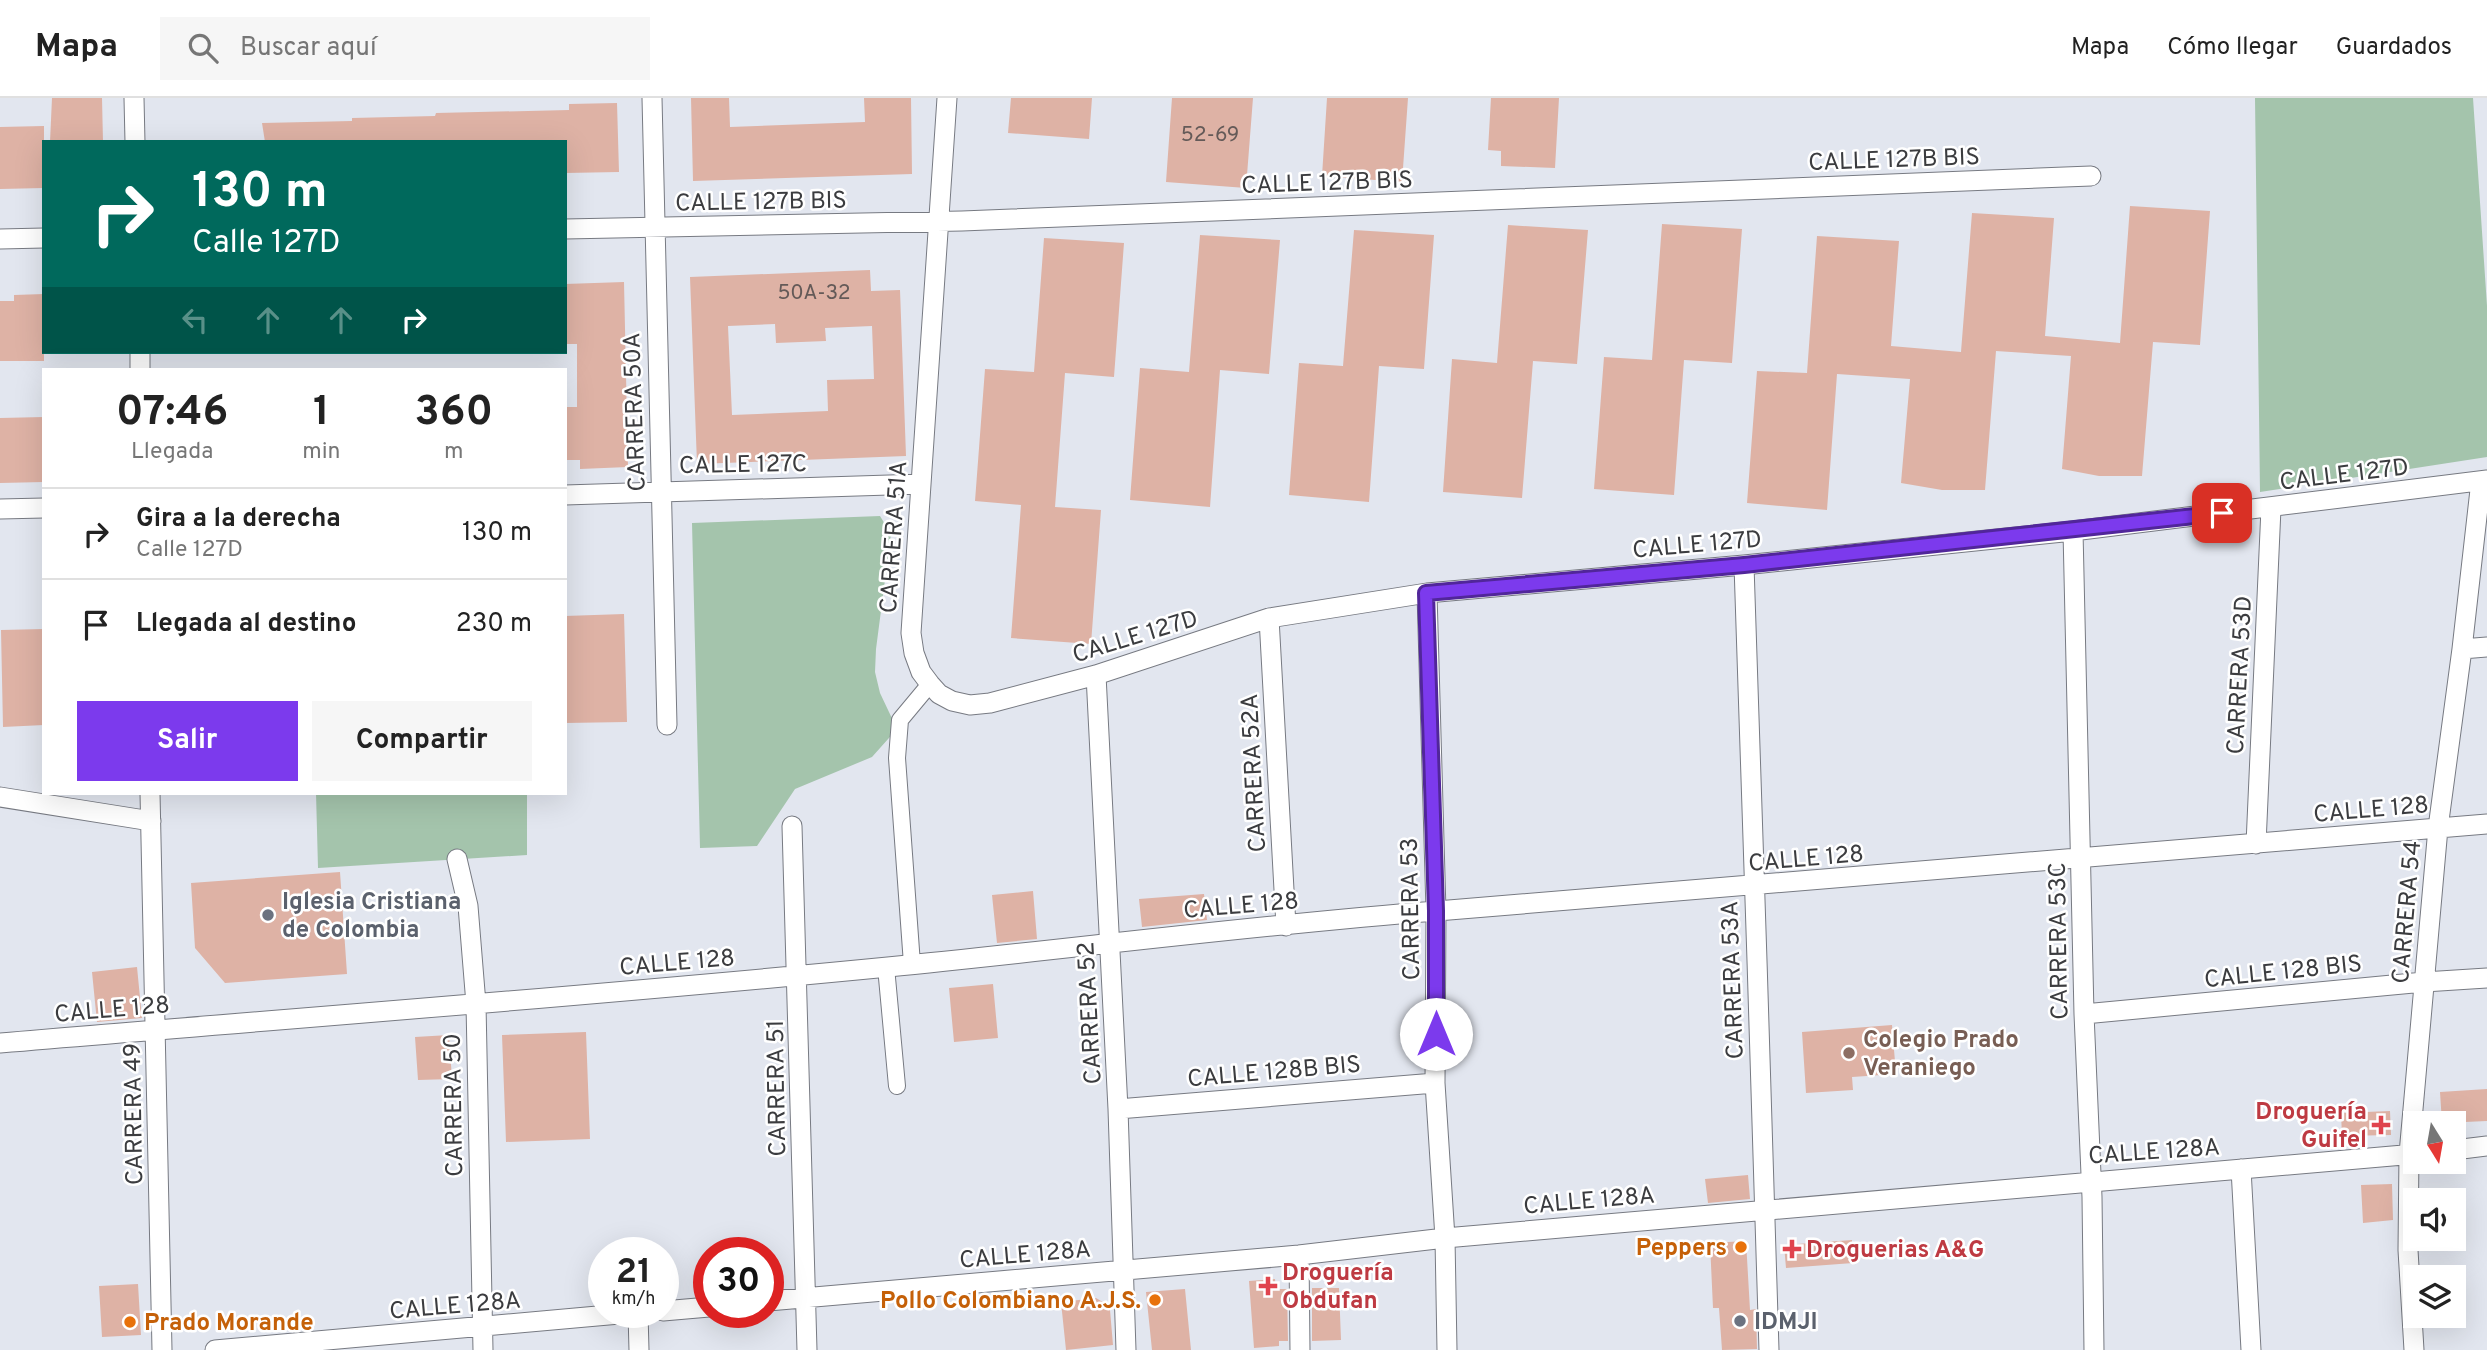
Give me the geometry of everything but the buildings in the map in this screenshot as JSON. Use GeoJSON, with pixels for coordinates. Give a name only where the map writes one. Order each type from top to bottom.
{"type":"FeatureCollection","features":[{"type":"Feature","properties":{"kind":"street"},"geometry":{"type":"LineString","coordinates":[[134,98],[135,140]]}},
{"type":"Feature","properties":{"kind":"street","name":"CARRERA 50A"},"geometry":{"type":"LineString","coordinates":[[652,98],[667,725]]}},
{"type":"Feature","properties":{"kind":"street","name":"CARRERA 51A"},"geometry":{"type":"LineString","coordinates":[[930,684],[921,672],[911,633],[947,98]]}},
{"type":"Feature","properties":{"kind":"street","name":"CALLE 127B BIS"},"geometry":{"type":"LineString","coordinates":[[567,229],[940,222],[2091,176]]}},
{"type":"Feature","properties":{"kind":"street"},"geometry":{"type":"LineString","coordinates":[[0,239],[42,238]]}},
{"type":"Feature","properties":{"kind":"street","name":"CALLE 127D"},"geometry":{"type":"LineString","coordinates":[[930,684],[939,694],[952,701],[971,705],[990,703],[1096,675],[1269,618],[1426,593],[1744,565],[2073,531],[2484,480]]}},
{"type":"Feature","properties":{"kind":"street","name":"CARRERA 54"},"geometry":{"type":"LineString","coordinates":[[2415,1111],[2438,828],[2484,480]]}},
{"type":"Feature","properties":{"kind":"street","name":"CALLE 127C"},"geometry":{"type":"LineString","coordinates":[[567,495],[921,484]]}},
{"type":"Feature","properties":{"kind":"street"},"geometry":{"type":"LineString","coordinates":[[0,509],[42,508]]}},
{"type":"Feature","properties":{"kind":"street","name":"CARRERA 53D"},"geometry":{"type":"LineString","coordinates":[[2256,844],[2271,508]]}},
{"type":"Feature","properties":{"kind":"street","name":"CARRERA 53C"},"geometry":{"type":"LineString","coordinates":[[2073,531],[2094,1350]]}},
{"type":"Feature","properties":{"kind":"street","name":"CARRERA 53A"},"geometry":{"type":"LineString","coordinates":[[1744,565],[1769,1350]]}},
{"type":"Feature","properties":{"kind":"street","name":"CARRERA 53"},"geometry":{"type":"LineString","coordinates":[[1426,593],[1436,911],[1435,1083],[1445,1238],[1447,1350]]}},
{"type":"Feature","properties":{"kind":"street","name":"CARRERA 52A"},"geometry":{"type":"LineString","coordinates":[[1269,618],[1286,926]]}},
{"type":"Feature","properties":{"kind":"street"},"geometry":{"type":"LineString","coordinates":[[2462,649],[2487,647]]}},
{"type":"Feature","properties":{"kind":"street","name":"CARRERA 52"},"geometry":{"type":"LineString","coordinates":[[1096,675],[1118,1109],[1126,1350]]}},
{"type":"Feature","properties":{"kind":"street"},"geometry":{"type":"LineString","coordinates":[[912,964],[897,758],[900,720],[930,684]]}},
{"type":"Feature","properties":{"kind":"street","name":"CARRERA 49"},"geometry":{"type":"LineString","coordinates":[[150,795],[162,1350]]}},
{"type":"Feature","properties":{"kind":"street"},"geometry":{"type":"LineString","coordinates":[[0,797],[151,821]]}},
{"type":"Feature","properties":{"kind":"street","name":"CALLE 128"},"geometry":{"type":"LineString","coordinates":[[0,1043],[886,967],[1110,942],[1436,911],[1753,887],[2487,824]]}},
{"type":"Feature","properties":{"kind":"street","name":"CARRERA 51"},"geometry":{"type":"LineString","coordinates":[[792,826],[807,1350]]}},
{"type":"Feature","properties":{"kind":"street","name":"CARRERA 50"},"geometry":{"type":"LineString","coordinates":[[457,859],[468,906],[476,1004],[483,1350]]}},
{"type":"Feature","properties":{"kind":"street"},"geometry":{"type":"LineString","coordinates":[[886,967],[897,1086]]}},
{"type":"Feature","properties":{"kind":"street","name":"CALLE 128 BIS"},"geometry":{"type":"LineString","coordinates":[[2084,1014],[2487,978]]}},
{"type":"Feature","properties":{"kind":"street","name":"CALLE 128B BIS"},"geometry":{"type":"LineString","coordinates":[[1118,1109],[1435,1083]]}},
{"type":"Feature","properties":{"kind":"street"},"geometry":{"type":"LineString","coordinates":[[2466,1149],[2487,1146]]}},
{"type":"Feature","properties":{"kind":"street","name":"CALLE 128A"},"geometry":{"type":"LineString","coordinates":[[784,1300],[1299,1255],[1445,1238],[1766,1209],[2403,1155]]}},
{"type":"Feature","properties":{"kind":"street"},"geometry":{"type":"LineString","coordinates":[[2241,1169],[2251,1350]]}},
{"type":"Feature","properties":{"kind":"street","name":"CARRERA 54"},"geometry":{"type":"LineString","coordinates":[[2411,1174],[2408,1250],[2414,1350]]}},
{"type":"Feature","properties":{"kind":"street"},"geometry":{"type":"LineString","coordinates":[[1299,1255],[1300,1350]]}},
{"type":"Feature","properties":{"kind":"street","name":"CALLE 128A"},"geometry":{"type":"LineString","coordinates":[[215,1350],[314,1346],[588,1318]]}},
{"type":"Feature","properties":{"kind":"street"},"geometry":{"type":"LineString","coordinates":[[639,1350],[640,1328]]}},
{"type":"Feature","properties":{"kind":"green space"},"geometry":{"type":"Polygon","coordinates":[[[2255,98],[2473,98],[2487,306],[2487,457],[2260,492],[2255,98]]]}},
{"type":"Feature","properties":{"kind":"green space"},"geometry":{"type":"Polygon","coordinates":[[[880,516],[891,534],[875,672],[880,693],[897,729],[872,757],[795,789],[757,846],[700,848],[692,523],[880,516]]]}},
{"type":"Feature","properties":{"kind":"green space"},"geometry":{"type":"Polygon","coordinates":[[[316,795],[527,795],[527,855],[318,868],[316,795]]]}},
{"type":"Feature","properties":{"kind":"place","name":"Iglesia Cristiana de Colombia"},"geometry":{"type":"Point","coordinates":[268,915]}},
{"type":"Feature","properties":{"kind":"place","name":"Colegio Prado Veraniego"},"geometry":{"type":"Point","coordinates":[1849,1053]}},
{"type":"Feature","properties":{"kind":"place","name":"Droguería Guifel"},"geometry":{"type":"Point","coordinates":[2381,1125]}},
{"type":"Feature","properties":{"kind":"place","name":"Peppers"},"geometry":{"type":"Point","coordinates":[1741,1247]}},
{"type":"Feature","properties":{"kind":"place","name":"Droguerias A&G"},"geometry":{"type":"Point","coordinates":[1792,1249]}},
{"type":"Feature","properties":{"kind":"place","name":"Droguería Obdufan"},"geometry":{"type":"Point","coordinates":[1268,1286]}},
{"type":"Feature","properties":{"kind":"place","name":"Pollo Colombiano A.J.S."},"geometry":{"type":"Point","coordinates":[1155,1300]}},
{"type":"Feature","properties":{"kind":"place","name":"IDMJI"},"geometry":{"type":"Point","coordinates":[1740,1321]}},
{"type":"Feature","properties":{"kind":"place","name":"Prado Morande"},"geometry":{"type":"Point","coordinates":[130,1322]}},
{"type":"Feature","properties":{"kind":"route"},"geometry":{"type":"LineString","coordinates":[[1436,1034],[1436,911],[1426,593],[1744,565],[2222,513]]}}]}
